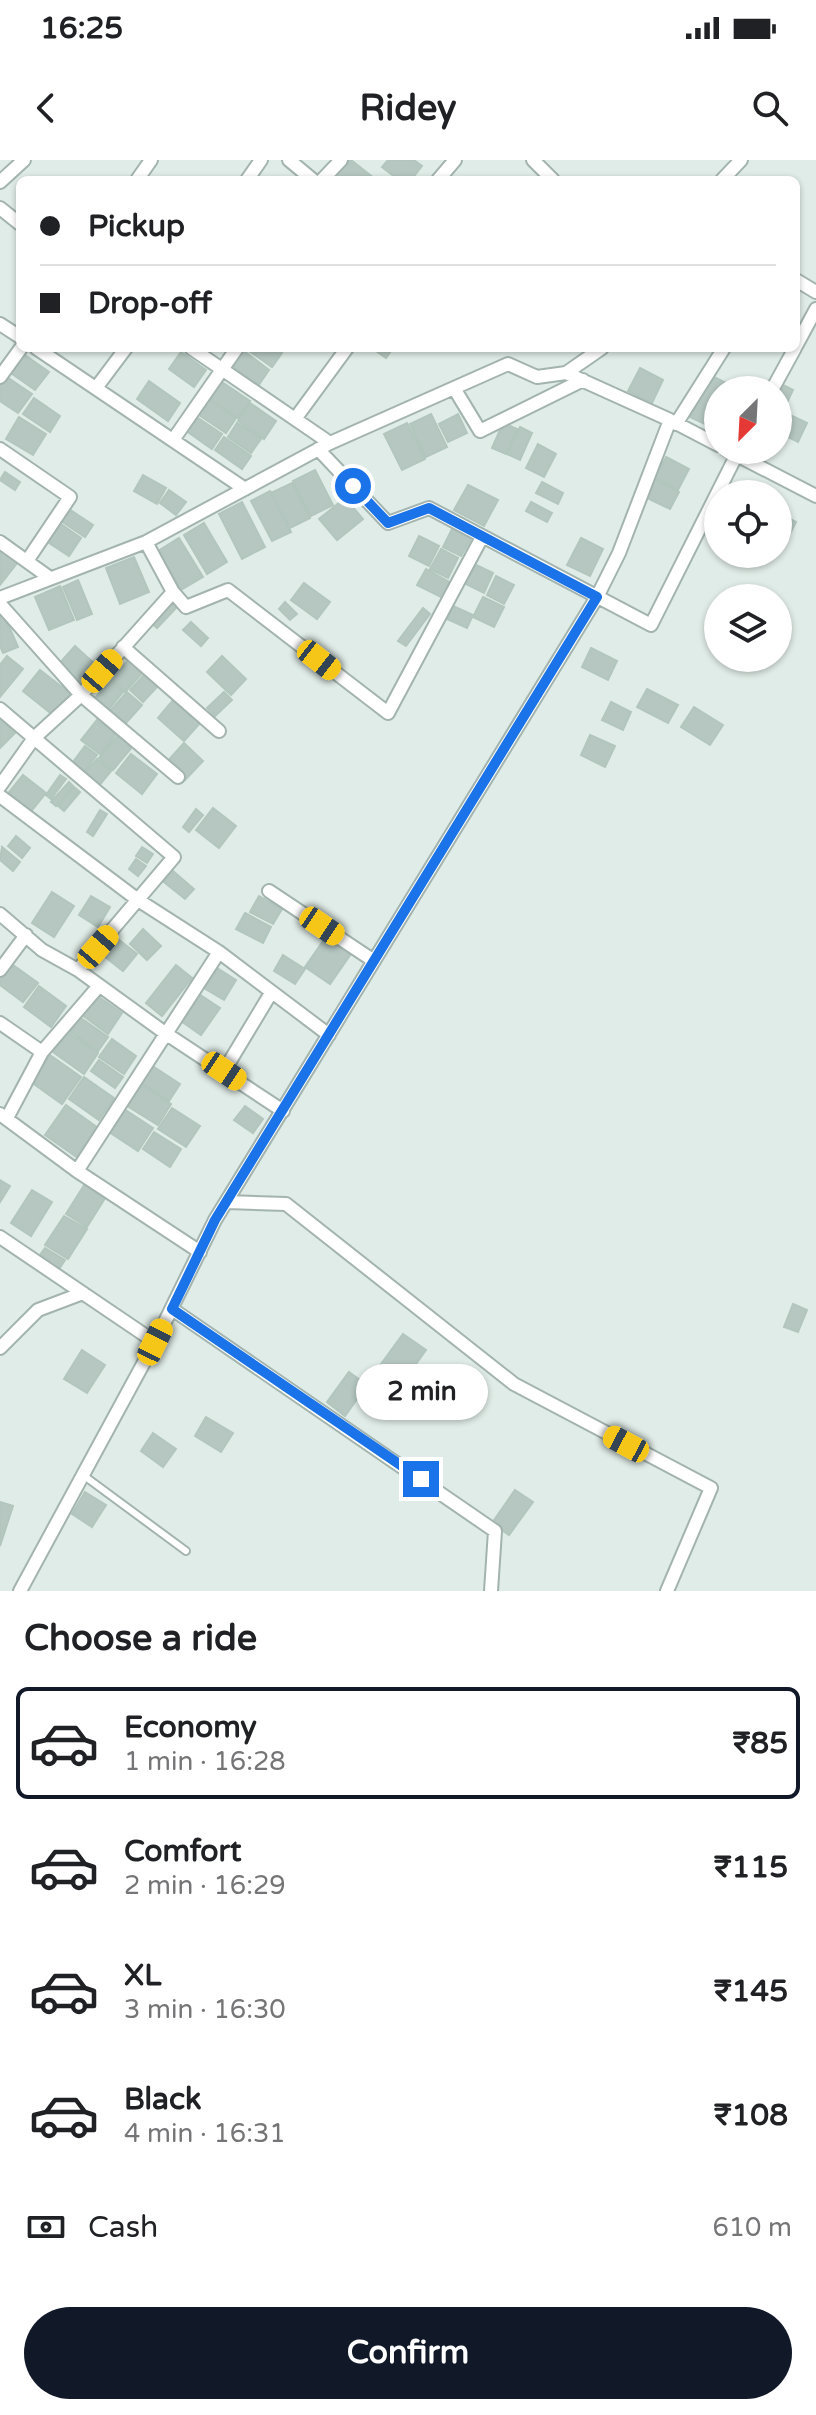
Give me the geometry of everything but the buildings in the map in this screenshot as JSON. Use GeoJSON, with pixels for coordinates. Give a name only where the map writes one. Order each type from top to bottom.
{"type":"FeatureCollection","features":[{"type":"Feature","properties":{"kind":"street"},"geometry":{"type":"LineString","coordinates":[[0,182],[24,160]]}},
{"type":"Feature","properties":{"kind":"street"},"geometry":{"type":"LineString","coordinates":[[289,160],[308,176]]}},
{"type":"Feature","properties":{"kind":"street"},"geometry":{"type":"LineString","coordinates":[[326,176],[341,160]]}},
{"type":"Feature","properties":{"kind":"street"},"geometry":{"type":"LineString","coordinates":[[533,160],[549,176]]}},
{"type":"Feature","properties":{"kind":"street"},"geometry":{"type":"LineString","coordinates":[[726,176],[741,160]]}},
{"type":"Feature","properties":{"kind":"street"},"geometry":{"type":"LineString","coordinates":[[0,208],[16,221]]}},
{"type":"Feature","properties":{"kind":"street"},"geometry":{"type":"LineString","coordinates":[[800,338],[816,309]]}},
{"type":"Feature","properties":{"kind":"street"},"geometry":{"type":"LineString","coordinates":[[0,377],[18,352]]}},
{"type":"Feature","properties":{"kind":"street"},"geometry":{"type":"LineString","coordinates":[[42,352],[245,489]]}},
{"type":"Feature","properties":{"kind":"street"},"geometry":{"type":"LineString","coordinates":[[96,388],[123,352]]}},
{"type":"Feature","properties":{"kind":"street"},"geometry":{"type":"LineString","coordinates":[[197,352],[295,419],[324,446],[388,523],[429,508],[651,625],[728,464]]}},
{"type":"Feature","properties":{"kind":"street"},"geometry":{"type":"LineString","coordinates":[[173,440],[234,352]]}},
{"type":"Feature","properties":{"kind":"street"},"geometry":{"type":"LineString","coordinates":[[295,419],[344,352]]}},
{"type":"Feature","properties":{"kind":"street"},"geometry":{"type":"LineString","coordinates":[[0,598],[146,542],[324,446],[508,364],[537,377],[566,373],[596,352]]}},
{"type":"Feature","properties":{"kind":"street"},"geometry":{"type":"LineString","coordinates":[[20,1591],[227,1202],[597,597],[619,553],[673,422],[721,352]]}},
{"type":"Feature","properties":{"kind":"street"},"geometry":{"type":"LineString","coordinates":[[779,376],[792,352]]}},
{"type":"Feature","properties":{"kind":"street"},"geometry":{"type":"LineString","coordinates":[[566,373],[704,438]]}},
{"type":"Feature","properties":{"kind":"street"},"geometry":{"type":"LineString","coordinates":[[454,388],[480,431],[583,380]]}},
{"type":"Feature","properties":{"kind":"street"},"geometry":{"type":"LineString","coordinates":[[0,449],[70,497],[27,561]]}},
{"type":"Feature","properties":{"kind":"street"},"geometry":{"type":"LineString","coordinates":[[758,464],[816,496]]}},
{"type":"Feature","properties":{"kind":"street"},"geometry":{"type":"LineString","coordinates":[[146,542],[173,592],[186,607],[228,590],[388,713],[482,537]]}},
{"type":"Feature","properties":{"kind":"street"},"geometry":{"type":"LineString","coordinates":[[0,542],[50,578]]}},
{"type":"Feature","properties":{"kind":"street"},"geometry":{"type":"LineString","coordinates":[[0,786],[34,738],[81,695],[173,592]]}},
{"type":"Feature","properties":{"kind":"street"},"geometry":{"type":"LineString","coordinates":[[0,604],[81,695],[178,777]]}},
{"type":"Feature","properties":{"kind":"street"},"geometry":{"type":"LineString","coordinates":[[123,647],[219,731]]}},
{"type":"Feature","properties":{"kind":"street"},"geometry":{"type":"LineString","coordinates":[[0,709],[174,857],[78,970]]}},
{"type":"Feature","properties":{"kind":"street"},"geometry":{"type":"LineString","coordinates":[[0,796],[138,900],[219,952],[329,1035]]}},
{"type":"Feature","properties":{"kind":"street"},"geometry":{"type":"LineString","coordinates":[[269,891],[374,961]]}},
{"type":"Feature","properties":{"kind":"street"},"geometry":{"type":"LineString","coordinates":[[0,914],[42,950],[78,970],[98,987],[283,1111]]}},
{"type":"Feature","properties":{"kind":"street"},"geometry":{"type":"LineString","coordinates":[[0,970],[26,935]]}},
{"type":"Feature","properties":{"kind":"street"},"geometry":{"type":"LineString","coordinates":[[77,1171],[219,952]]}},
{"type":"Feature","properties":{"kind":"street"},"geometry":{"type":"LineString","coordinates":[[98,987],[42,1052],[3,1116],[77,1171],[200,1252]]}},
{"type":"Feature","properties":{"kind":"street"},"geometry":{"type":"LineString","coordinates":[[224,1071],[271,993]]}},
{"type":"Feature","properties":{"kind":"street"},"geometry":{"type":"LineString","coordinates":[[0,1023],[42,1052]]}},
{"type":"Feature","properties":{"kind":"street"},"geometry":{"type":"LineString","coordinates":[[227,1202],[286,1204],[514,1384],[711,1488],[667,1591]]}},
{"type":"Feature","properties":{"kind":"street"},"geometry":{"type":"LineString","coordinates":[[0,1237],[155,1342]]}},
{"type":"Feature","properties":{"kind":"street"},"geometry":{"type":"LineString","coordinates":[[0,1348],[38,1310],[83,1293]]}},
{"type":"Feature","properties":{"kind":"street"},"geometry":{"type":"LineString","coordinates":[[172,1309],[495,1531],[491,1591]]}},
{"type":"Feature","properties":{"kind":"lane"},"geometry":{"type":"LineString","coordinates":[[83,1475],[186,1551]]}},
{"type":"Feature","properties":{"kind":"route"},"geometry":{"type":"LineString","coordinates":[[353,486],[388,523],[429,508],[597,597],[215,1220],[172,1309],[421,1479]]}}]}
